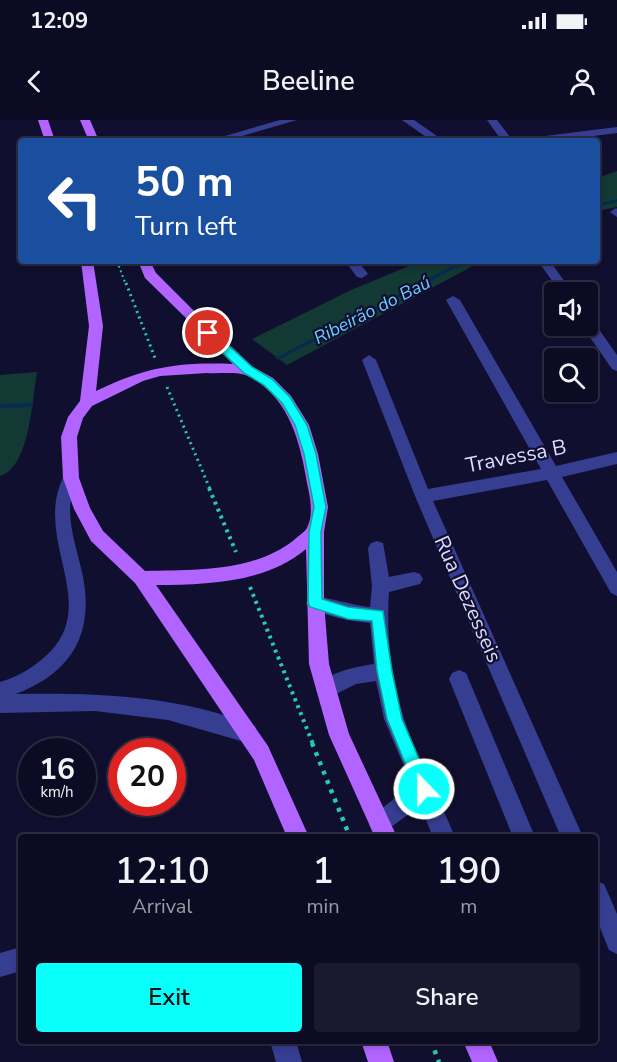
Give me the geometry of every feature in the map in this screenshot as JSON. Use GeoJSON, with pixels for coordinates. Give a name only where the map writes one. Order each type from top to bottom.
{"type":"FeatureCollection","features":[{"type":"Feature","properties":{"kind":"main road"},"geometry":{"type":"LineString","coordinates":[[43,120],[49,138]]}},
{"type":"Feature","properties":{"kind":"main road"},"geometry":{"type":"LineString","coordinates":[[85,120],[93,138]]}},
{"type":"Feature","properties":{"kind":"main road"},"geometry":{"type":"LineString","coordinates":[[87,264],[96,326],[87,402]]}},
{"type":"Feature","properties":{"kind":"main road"},"geometry":{"type":"LineString","coordinates":[[145,264],[150,275],[248,370],[268,382],[286,400],[301,425],[310,454],[320,507],[315,532],[315,603],[319,664],[339,735],[383,831]]}},
{"type":"Feature","properties":{"kind":"main road"},"geometry":{"type":"LineString","coordinates":[[248,370],[207,368],[160,371],[129,381],[87,402],[76,417],[69,437],[71,478],[82,509],[97,536],[141,578],[261,753],[297,834]]}},
{"type":"Feature","properties":{"kind":"main road"},"geometry":{"type":"LineString","coordinates":[[141,578],[192,578],[244,570],[281,558],[299,548],[315,532]]}},
{"type":"Feature","properties":{"kind":"main road"},"geometry":{"type":"LineString","coordinates":[[375,1044],[381,1062]]}},
{"type":"Feature","properties":{"kind":"main road"},"geometry":{"type":"LineString","coordinates":[[478,1044],[485,1062]]}},
{"type":"Feature","properties":{"kind":"street"},"geometry":{"type":"LineString","coordinates":[[224,138],[292,120]]}},
{"type":"Feature","properties":{"kind":"street"},"geometry":{"type":"LineString","coordinates":[[408,120],[435,138]]}},
{"type":"Feature","properties":{"kind":"street"},"geometry":{"type":"LineString","coordinates":[[492,120],[506,138]]}},
{"type":"Feature","properties":{"kind":"street"},"geometry":{"type":"LineString","coordinates":[[603,120],[615,131]]}},
{"type":"Feature","properties":{"kind":"street"},"geometry":{"type":"LineString","coordinates":[[555,138],[615,131]]}},
{"type":"Feature","properties":{"kind":"street"},"geometry":{"type":"LineString","coordinates":[[354,264],[362,274]]}},
{"type":"Feature","properties":{"kind":"street"},"geometry":{"type":"LineString","coordinates":[[546,264],[559,282]]}},
{"type":"Feature","properties":{"kind":"street"},"geometry":{"type":"LineString","coordinates":[[453,300],[617,588]]}},
{"type":"Feature","properties":{"kind":"street"},"geometry":{"type":"LineString","coordinates":[[596,336],[617,366]]}},
{"type":"Feature","properties":{"kind":"street","name":"Rua Dezesseis"},"geometry":{"type":"LineString","coordinates":[[369,360],[423,496],[571,834]]}},
{"type":"Feature","properties":{"kind":"street","name":"Travessa B"},"geometry":{"type":"LineString","coordinates":[[423,496],[553,473],[617,458]]}},
{"type":"Feature","properties":{"kind":"street"},"geometry":{"type":"LineString","coordinates":[[0,691],[39,674],[65,653],[78,620],[76,577],[67,540],[62,501],[65,487],[71,478]]}},
{"type":"Feature","properties":{"kind":"street"},"geometry":{"type":"LineString","coordinates":[[377,548],[381,586],[378,616],[384,671],[394,719],[443,834]]}},
{"type":"Feature","properties":{"kind":"street"},"geometry":{"type":"LineString","coordinates":[[381,586],[414,579]]}},
{"type":"Feature","properties":{"kind":"street"},"geometry":{"type":"LineString","coordinates":[[315,603],[348,613],[378,616]]}},
{"type":"Feature","properties":{"kind":"street"},"geometry":{"type":"LineString","coordinates":[[326,690],[353,676],[384,671]]}},
{"type":"Feature","properties":{"kind":"street"},"geometry":{"type":"LineString","coordinates":[[459,679],[523,834]]}},
{"type":"Feature","properties":{"kind":"street"},"geometry":{"type":"LineString","coordinates":[[0,704],[95,702],[168,711],[248,733]]}},
{"type":"Feature","properties":{"kind":"street"},"geometry":{"type":"LineString","coordinates":[[383,831],[424,789]]}},
{"type":"Feature","properties":{"kind":"street"},"geometry":{"type":"LineString","coordinates":[[598,898],[610,931]]}},
{"type":"Feature","properties":{"kind":"street"},"geometry":{"type":"LineString","coordinates":[[0,966],[18,960]]}},
{"type":"Feature","properties":{"kind":"street"},"geometry":{"type":"LineString","coordinates":[[284,1044],[289,1062]]}},
{"type":"Feature","properties":{"kind":"path"},"geometry":{"type":"LineString","coordinates":[[118,264],[160,371],[244,570],[349,834]]}},
{"type":"Feature","properties":{"kind":"path"},"geometry":{"type":"LineString","coordinates":[[432,1044],[439,1062]]}},
{"type":"Feature","properties":{"kind":"green space"},"geometry":{"type":"Polygon","coordinates":[[[617,171],[617,207],[600,210],[600,177],[617,171]]]}},
{"type":"Feature","properties":{"kind":"green space"},"geometry":{"type":"Polygon","coordinates":[[[414,264],[480,264],[287,365],[252,339],[351,290],[414,264]]]}},
{"type":"Feature","properties":{"kind":"green space"},"geometry":{"type":"Polygon","coordinates":[[[37,372],[24,447],[10,470],[0,476],[0,375],[37,372]]]}},
{"type":"Feature","properties":{"kind":"waterway","name":"Ribeirão do Baú"},"geometry":{"type":"LineString","coordinates":[[600,205],[617,200]]}},
{"type":"Feature","properties":{"kind":"waterway","name":"Ribeirão do Baú"},"geometry":{"type":"LineString","coordinates":[[278,358],[460,264]]}},
{"type":"Feature","properties":{"kind":"waterway","name":"Ribeirão do Baú"},"geometry":{"type":"LineString","coordinates":[[0,406],[31,405]]}},
{"type":"Feature","properties":{"kind":"route"},"geometry":{"type":"LineString","coordinates":[[208,333],[248,370],[268,382],[286,400],[301,425],[310,454],[320,507],[315,532],[315,603],[348,613],[378,616],[384,671],[394,719],[424,789]]}}]}
